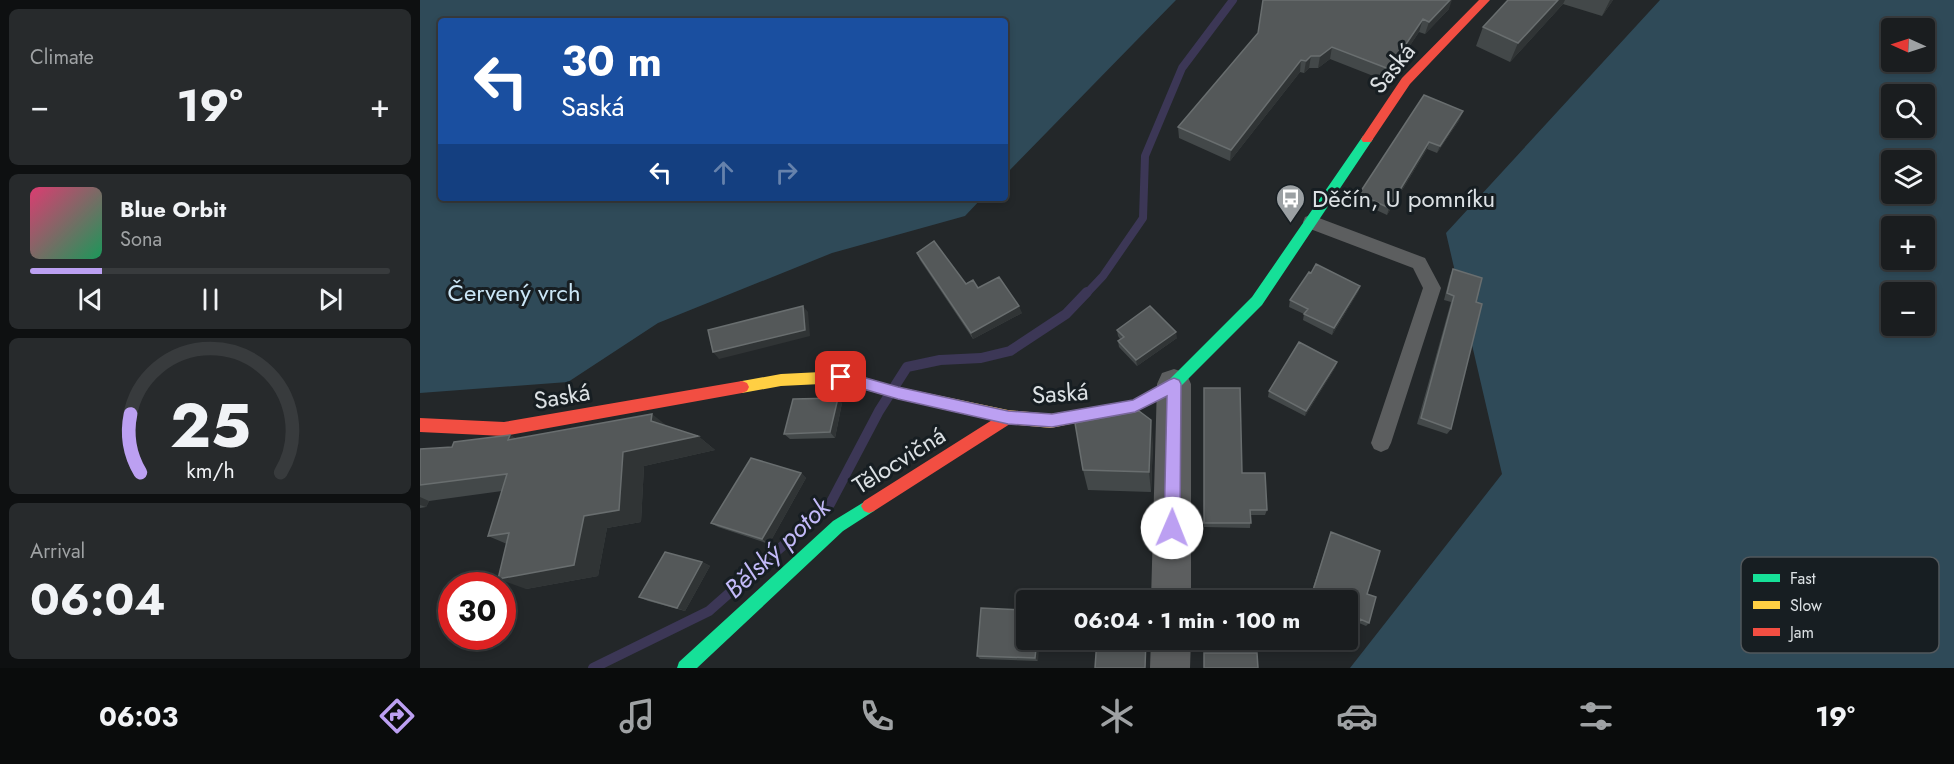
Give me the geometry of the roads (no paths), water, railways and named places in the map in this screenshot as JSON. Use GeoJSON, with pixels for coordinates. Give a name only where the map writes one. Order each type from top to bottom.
{"type":"FeatureCollection","features":[{"type":"Feature","properties":{"kind":"street","name":"Saská"},"geometry":{"type":"LineString","coordinates":[[420,424],[504,429],[781,380],[841,377],[898,393],[1008,417],[1052,421],[1135,406],[1174,384],[1257,302],[1406,81],[1485,0]]}},
{"type":"Feature","properties":{"kind":"street"},"geometry":{"type":"LineString","coordinates":[[1172,590],[1174,384]]}},
{"type":"Feature","properties":{"kind":"street","name":"Tělocvičná"},"geometry":{"type":"LineString","coordinates":[[686,668],[838,526],[1008,417]]}},
{"type":"Feature","properties":{"kind":"street"},"geometry":{"type":"LineString","coordinates":[[1170,668],[1171,650]]}},
{"type":"Feature","properties":{"kind":"lane"},"geometry":{"type":"LineString","coordinates":[[1311,222],[1419,263],[1432,288],[1381,443]]}},
{"type":"Feature","properties":{"kind":"waterway","name":"Bělský potok"},"geometry":{"type":"LineString","coordinates":[[1086,294],[1103,276],[1143,218],[1145,156],[1182,68],[1233,0]]}},
{"type":"Feature","properties":{"kind":"waterway","name":"Bělský potok"},"geometry":{"type":"LineString","coordinates":[[593,668],[709,611],[830,504],[879,411],[907,367],[940,360],[981,358],[1010,351],[1066,314],[1087,292]]}},
{"type":"Feature","properties":{"kind":"place","name":"Děčín, U pomníku"},"geometry":{"type":"Point","coordinates":[1291,224]}},
{"type":"Feature","properties":{"kind":"park label","name":"Červený vrch"},"geometry":{"type":"Point","coordinates":[514,292]}}]}
